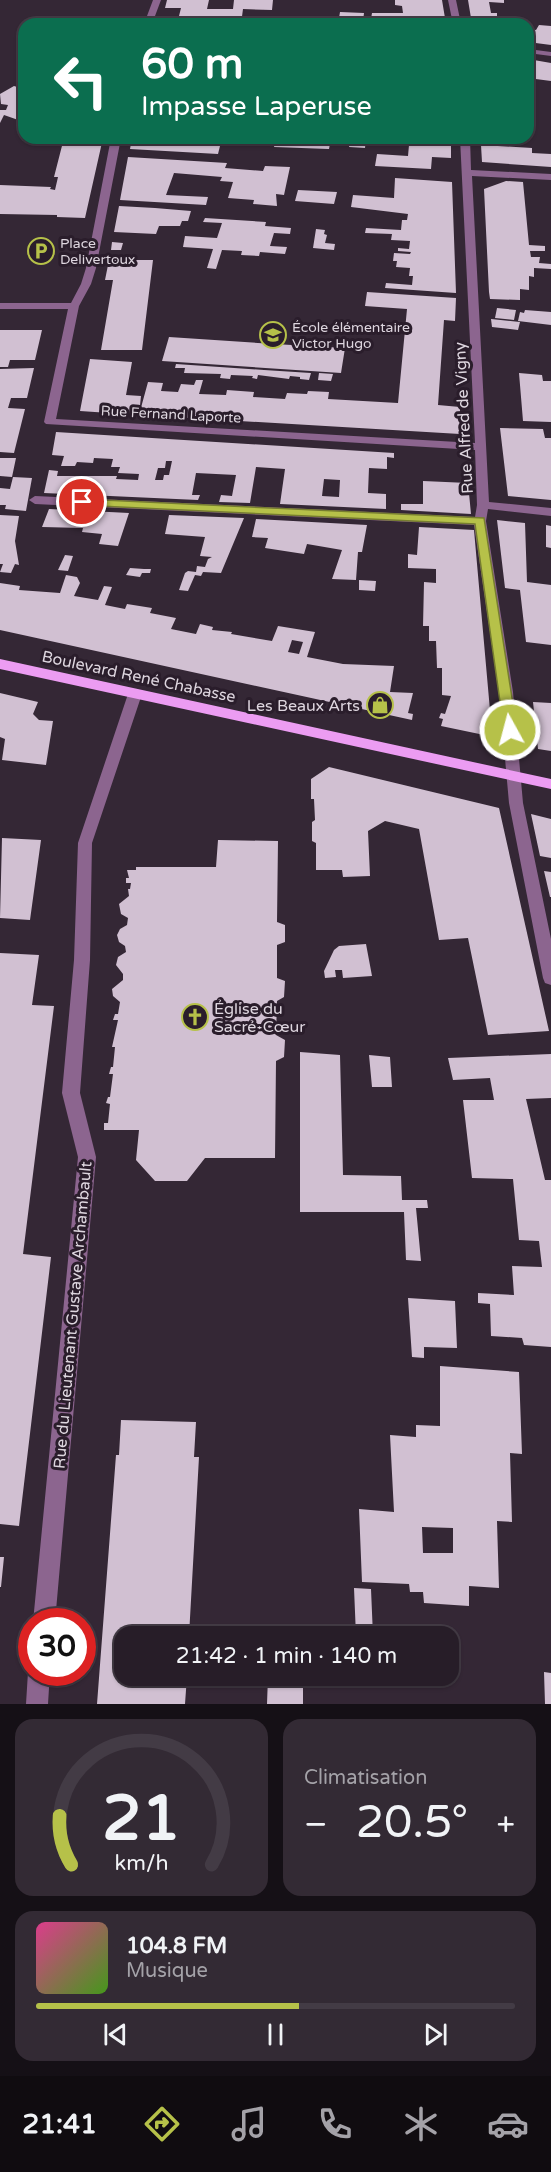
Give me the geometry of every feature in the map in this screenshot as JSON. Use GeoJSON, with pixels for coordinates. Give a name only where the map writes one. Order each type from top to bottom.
{"type":"FeatureCollection","features":[{"type":"Feature","properties":{"kind":"main road","name":"Boulevard René Chabasse"},"geometry":{"type":"LineString","coordinates":[[0,664],[551,784]]}},
{"type":"Feature","properties":{"kind":"street"},"geometry":{"type":"LineString","coordinates":[[150,18],[157,0]]}},
{"type":"Feature","properties":{"kind":"street"},"geometry":{"type":"LineString","coordinates":[[452,0],[456,18]]}},
{"type":"Feature","properties":{"kind":"street"},"geometry":{"type":"LineString","coordinates":[[534,52],[551,54]]}},
{"type":"Feature","properties":{"kind":"street","name":"Rue Fernand Laporte"},"geometry":{"type":"LineString","coordinates":[[115,144],[97,239],[86,284],[74,306],[50,422],[481,447]]}},
{"type":"Feature","properties":{"kind":"street","name":"Rue Alfred de Vigny"},"geometry":{"type":"LineString","coordinates":[[465,144],[481,447],[483,506],[480,521],[506,692],[516,803],[551,978]]}},
{"type":"Feature","properties":{"kind":"street"},"geometry":{"type":"LineString","coordinates":[[466,173],[551,177]]}},
{"type":"Feature","properties":{"kind":"street"},"geometry":{"type":"LineString","coordinates":[[0,306],[74,306]]}},
{"type":"Feature","properties":{"kind":"street"},"geometry":{"type":"LineString","coordinates":[[35,500],[480,521]]}},
{"type":"Feature","properties":{"kind":"street"},"geometry":{"type":"LineString","coordinates":[[483,506],[551,512]]}},
{"type":"Feature","properties":{"kind":"street","name":"Rue du Lieutenant Gustave Archambault"},"geometry":{"type":"LineString","coordinates":[[45,1608],[87,1157],[70,1093],[82,960],[84,843],[135,694]]}},
{"type":"Feature","properties":{"kind":"street"},"geometry":{"type":"LineString","coordinates":[[37,1704],[38,1686]]}},
{"type":"Feature","properties":{"kind":"building"},"geometry":{"type":"Polygon","coordinates":[[[167,0],[209,0],[207,9],[233,9],[234,0],[273,0],[272,10],[243,9],[242,18],[178,18],[181,8],[165,8],[167,0]]]}},
{"type":"Feature","properties":{"kind":"building"},"geometry":{"type":"Polygon","coordinates":[[[395,0],[442,0],[445,18],[371,18],[372,13],[403,13],[402,6],[395,5],[395,0]]]}},
{"type":"Feature","properties":{"kind":"building"},"geometry":{"type":"Polygon","coordinates":[[[468,0],[504,0],[504,3],[489,2],[491,13],[497,13],[497,18],[471,18],[468,0]]]}},
{"type":"Feature","properties":{"kind":"building"},"geometry":{"type":"Polygon","coordinates":[[[340,12],[364,13],[363,18],[339,18],[340,12]]]}},
{"type":"Feature","properties":{"kind":"building"},"geometry":{"type":"Polygon","coordinates":[[[539,25],[551,26],[551,45],[534,43],[534,30],[539,25]]]}},
{"type":"Feature","properties":{"kind":"building"},"geometry":{"type":"Polygon","coordinates":[[[534,60],[551,63],[551,81],[534,79],[534,60]]]}},
{"type":"Feature","properties":{"kind":"building"},"geometry":{"type":"Polygon","coordinates":[[[14,86],[18,87],[18,120],[4,115],[0,123],[0,110],[6,110],[8,105],[1,104],[0,94],[14,86]]]}},
{"type":"Feature","properties":{"kind":"building"},"geometry":{"type":"Polygon","coordinates":[[[62,144],[102,144],[85,218],[0,214],[0,185],[51,187],[50,189],[55,190],[58,177],[54,177],[62,144]]]}},
{"type":"Feature","properties":{"kind":"building"},"geometry":{"type":"Polygon","coordinates":[[[131,144],[220,146],[218,154],[130,149],[131,144]]]}},
{"type":"Feature","properties":{"kind":"building"},"geometry":{"type":"Polygon","coordinates":[[[275,144],[330,144],[329,149],[274,147],[275,144]]]}},
{"type":"Feature","properties":{"kind":"building"},"geometry":{"type":"Polygon","coordinates":[[[350,144],[365,144],[365,148],[349,147],[350,144]]]}},
{"type":"Feature","properties":{"kind":"building"},"geometry":{"type":"Polygon","coordinates":[[[393,144],[451,144],[451,158],[432,157],[431,169],[375,166],[377,154],[408,156],[409,145],[393,144]]]}},
{"type":"Feature","properties":{"kind":"building"},"geometry":{"type":"Polygon","coordinates":[[[481,145],[532,148],[532,153],[551,154],[551,167],[482,162],[481,145]]]}},
{"type":"Feature","properties":{"kind":"building"},"geometry":{"type":"Polygon","coordinates":[[[128,157],[227,163],[225,168],[263,171],[265,166],[290,167],[284,195],[276,194],[277,206],[253,204],[254,200],[228,198],[233,182],[220,181],[222,177],[174,173],[166,195],[208,197],[206,205],[120,200],[128,157]]]}},
{"type":"Feature","properties":{"kind":"building"},"geometry":{"type":"Polygon","coordinates":[[[395,178],[452,182],[456,293],[385,288],[386,283],[412,285],[413,276],[409,276],[410,268],[396,267],[397,261],[393,261],[394,253],[410,254],[411,252],[398,251],[398,248],[409,249],[410,241],[391,240],[392,234],[365,233],[366,228],[401,230],[402,220],[407,220],[408,214],[351,207],[353,195],[394,198],[395,178]]]}},
{"type":"Feature","properties":{"kind":"building"},"geometry":{"type":"Polygon","coordinates":[[[506,181],[523,182],[529,245],[545,246],[545,251],[530,251],[531,257],[540,257],[539,263],[551,264],[551,269],[534,268],[534,277],[529,276],[529,290],[520,289],[520,300],[490,299],[489,292],[484,189],[506,181]]]}},
{"type":"Feature","properties":{"kind":"building"},"geometry":{"type":"Polygon","coordinates":[[[298,190],[337,192],[334,204],[295,201],[298,190]]]}},
{"type":"Feature","properties":{"kind":"building"},"geometry":{"type":"Polygon","coordinates":[[[119,206],[191,211],[188,221],[182,221],[180,226],[159,226],[156,234],[114,232],[119,206]]]}},
{"type":"Feature","properties":{"kind":"building"},"geometry":{"type":"Polygon","coordinates":[[[205,218],[266,222],[265,226],[291,228],[290,234],[274,233],[270,246],[287,247],[285,254],[260,252],[259,256],[241,255],[242,251],[222,250],[216,269],[207,268],[213,249],[183,247],[185,236],[217,238],[222,223],[203,222],[205,218]]]}},
{"type":"Feature","properties":{"kind":"building"},"geometry":{"type":"Polygon","coordinates":[[[316,229],[325,230],[324,234],[327,235],[325,243],[335,244],[334,250],[313,248],[316,229]]]}},
{"type":"Feature","properties":{"kind":"building"},"geometry":{"type":"Polygon","coordinates":[[[112,242],[123,243],[121,250],[111,250],[112,242]]]}},
{"type":"Feature","properties":{"kind":"building"},"geometry":{"type":"Polygon","coordinates":[[[109,260],[153,260],[142,350],[101,350],[113,280],[105,280],[109,260]]]}},
{"type":"Feature","properties":{"kind":"building"},"geometry":{"type":"Polygon","coordinates":[[[367,292],[456,298],[455,321],[444,320],[438,405],[460,407],[460,434],[139,415],[148,382],[163,383],[161,391],[178,392],[181,384],[194,385],[196,380],[203,380],[199,394],[226,395],[227,390],[254,392],[253,397],[285,399],[287,393],[307,394],[308,391],[329,392],[328,399],[398,403],[407,309],[365,306],[367,292]]]}},
{"type":"Feature","properties":{"kind":"building"},"geometry":{"type":"Polygon","coordinates":[[[497,308],[516,310],[514,320],[495,318],[497,308]]]}},
{"type":"Feature","properties":{"kind":"building"},"geometry":{"type":"Polygon","coordinates":[[[525,310],[551,312],[551,325],[518,321],[520,312],[524,313],[525,310]]]}},
{"type":"Feature","properties":{"kind":"building"},"geometry":{"type":"Polygon","coordinates":[[[491,319],[520,322],[518,330],[492,327],[491,319]]]}},
{"type":"Feature","properties":{"kind":"building"},"geometry":{"type":"Polygon","coordinates":[[[0,330],[42,330],[35,360],[10,360],[8,367],[0,367],[0,330]]]}},
{"type":"Feature","properties":{"kind":"building"},"geometry":{"type":"Polygon","coordinates":[[[169,337],[345,348],[341,373],[162,361],[169,337]]]}},
{"type":"Feature","properties":{"kind":"building"},"geometry":{"type":"Polygon","coordinates":[[[90,359],[132,362],[126,395],[141,396],[139,415],[80,411],[90,359]]]}},
{"type":"Feature","properties":{"kind":"building"},"geometry":{"type":"Polygon","coordinates":[[[176,364],[311,373],[309,380],[290,376],[289,379],[258,375],[257,379],[252,378],[253,376],[231,375],[230,379],[220,378],[221,374],[184,373],[185,368],[175,368],[176,364]]]}},
{"type":"Feature","properties":{"kind":"building"},"geometry":{"type":"Polygon","coordinates":[[[34,368],[27,398],[11,398],[8,408],[25,409],[14,453],[0,452],[0,369],[34,368]]]}},
{"type":"Feature","properties":{"kind":"building"},"geometry":{"type":"Polygon","coordinates":[[[319,373],[333,374],[331,381],[318,380],[319,373]]]}},
{"type":"Feature","properties":{"kind":"building"},"geometry":{"type":"Polygon","coordinates":[[[519,373],[542,375],[543,381],[551,381],[551,422],[523,421],[519,373]]]}},
{"type":"Feature","properties":{"kind":"building"},"geometry":{"type":"Polygon","coordinates":[[[500,428],[543,429],[545,438],[551,438],[551,500],[508,496],[500,428]]]}},
{"type":"Feature","properties":{"kind":"building"},"geometry":{"type":"Polygon","coordinates":[[[56,432],[394,453],[394,458],[387,457],[387,469],[369,468],[368,493],[386,494],[386,509],[280,504],[285,469],[256,467],[250,503],[219,502],[221,495],[232,496],[236,475],[196,473],[192,495],[200,495],[198,500],[44,493],[49,470],[58,471],[57,476],[117,476],[116,479],[138,480],[139,474],[118,473],[120,467],[111,467],[113,459],[94,458],[93,463],[77,462],[75,466],[61,466],[64,456],[52,455],[56,432]],[[166,461],[165,468],[158,468],[155,480],[163,480],[164,475],[169,475],[172,461],[166,461]],[[324,479],[322,496],[339,497],[340,480],[324,479]]]}},
{"type":"Feature","properties":{"kind":"building"},"geometry":{"type":"Polygon","coordinates":[[[0,458],[16,458],[12,477],[0,476],[0,458]]]}},
{"type":"Feature","properties":{"kind":"building"},"geometry":{"type":"Polygon","coordinates":[[[13,477],[32,478],[26,511],[5,509],[6,505],[0,505],[0,488],[10,489],[13,477]]]}},
{"type":"Feature","properties":{"kind":"building"},"geometry":{"type":"Polygon","coordinates":[[[423,481],[468,483],[471,514],[401,510],[401,504],[423,504],[423,481]]]}},
{"type":"Feature","properties":{"kind":"building"},"geometry":{"type":"Polygon","coordinates":[[[49,509],[129,513],[118,546],[99,544],[102,534],[82,532],[83,528],[42,527],[49,509]]]}},
{"type":"Feature","properties":{"kind":"building"},"geometry":{"type":"Polygon","coordinates":[[[0,515],[19,516],[15,541],[19,565],[15,564],[11,573],[0,572],[3,564],[0,564],[0,515]]]}},
{"type":"Feature","properties":{"kind":"building"},"geometry":{"type":"Polygon","coordinates":[[[169,515],[244,518],[221,573],[203,572],[201,576],[195,575],[188,591],[179,590],[185,573],[196,572],[197,566],[205,567],[208,559],[212,557],[200,556],[205,537],[165,534],[169,515]]]}},
{"type":"Feature","properties":{"kind":"building"},"geometry":{"type":"Polygon","coordinates":[[[256,519],[367,525],[362,552],[358,552],[356,580],[332,579],[342,550],[307,544],[304,554],[265,548],[268,538],[252,537],[256,519]]]}},
{"type":"Feature","properties":{"kind":"building"},"geometry":{"type":"Polygon","coordinates":[[[497,520],[525,523],[527,582],[551,585],[551,645],[526,642],[520,590],[505,588],[497,520]]]}},
{"type":"Feature","properties":{"kind":"building"},"geometry":{"type":"Polygon","coordinates":[[[546,525],[551,526],[551,548],[546,547],[546,525]]]}},
{"type":"Feature","properties":{"kind":"building"},"geometry":{"type":"Polygon","coordinates":[[[419,527],[474,530],[492,733],[489,736],[441,726],[443,719],[439,718],[441,713],[445,714],[451,696],[442,695],[442,668],[437,668],[436,641],[429,641],[429,626],[423,626],[424,582],[436,583],[436,569],[408,568],[408,554],[417,555],[419,527]]]}},
{"type":"Feature","properties":{"kind":"building"},"geometry":{"type":"Polygon","coordinates":[[[65,555],[73,556],[68,571],[58,570],[65,555]]]}},
{"type":"Feature","properties":{"kind":"building"},"geometry":{"type":"Polygon","coordinates":[[[130,568],[151,569],[150,573],[142,573],[140,577],[126,575],[130,568]]]}},
{"type":"Feature","properties":{"kind":"building"},"geometry":{"type":"Polygon","coordinates":[[[66,575],[77,577],[80,583],[74,596],[98,600],[104,586],[112,587],[105,605],[125,609],[127,604],[152,608],[150,613],[176,618],[171,629],[196,634],[200,624],[213,627],[212,630],[272,641],[278,626],[315,632],[307,657],[343,664],[394,666],[390,692],[413,693],[408,713],[413,714],[412,720],[0,630],[0,583],[20,586],[19,590],[60,593],[66,575]],[[292,640],[288,652],[299,654],[303,642],[292,640]]]}},
{"type":"Feature","properties":{"kind":"building"},"geometry":{"type":"Polygon","coordinates":[[[359,580],[376,581],[375,591],[359,590],[359,580]]]}},
{"type":"Feature","properties":{"kind":"building"},"geometry":{"type":"Polygon","coordinates":[[[0,693],[38,702],[33,714],[39,720],[53,721],[46,765],[2,760],[5,739],[0,737],[0,693]]]}},
{"type":"Feature","properties":{"kind":"building"},"geometry":{"type":"Polygon","coordinates":[[[533,702],[551,703],[551,751],[538,749],[533,702]]]}},
{"type":"Feature","properties":{"kind":"building"},"geometry":{"type":"Polygon","coordinates":[[[329,767],[499,808],[549,1031],[488,1035],[468,938],[439,940],[419,829],[385,821],[368,831],[370,876],[343,877],[342,870],[316,870],[316,843],[312,841],[312,822],[315,820],[314,799],[311,799],[311,779],[329,767]]]}},
{"type":"Feature","properties":{"kind":"building"},"geometry":{"type":"Polygon","coordinates":[[[531,814],[551,819],[551,858],[540,856],[531,814]]]}},
{"type":"Feature","properties":{"kind":"building"},"geometry":{"type":"Polygon","coordinates":[[[2,838],[41,840],[30,920],[0,918],[2,838]]]}},
{"type":"Feature","properties":{"kind":"building","name":"Église du Sacré-Cœur"},"geometry":{"type":"Polygon","coordinates":[[[218,840],[278,841],[277,922],[285,925],[285,942],[277,945],[277,978],[285,981],[284,997],[277,1001],[276,1035],[285,1040],[284,1057],[276,1061],[275,1158],[205,1158],[187,1181],[155,1181],[136,1160],[139,1130],[104,1130],[104,1123],[108,1123],[110,1104],[106,1103],[110,1097],[113,1074],[109,1074],[113,1067],[115,1047],[112,1047],[118,1020],[113,1020],[115,1014],[118,1014],[120,1002],[113,996],[112,989],[123,980],[123,974],[116,965],[118,957],[126,952],[125,946],[119,942],[117,935],[120,929],[127,925],[128,918],[121,914],[119,904],[129,896],[128,889],[131,883],[126,883],[126,878],[129,878],[127,870],[136,870],[136,867],[216,867],[218,840]]]}},
{"type":"Feature","properties":{"kind":"building"},"geometry":{"type":"Polygon","coordinates":[[[544,871],[551,872],[551,897],[550,897],[544,871]]]}},
{"type":"Feature","properties":{"kind":"building"},"geometry":{"type":"Polygon","coordinates":[[[366,944],[372,976],[343,978],[342,970],[335,970],[336,977],[325,978],[324,971],[334,950],[339,946],[366,944]]]}},
{"type":"Feature","properties":{"kind":"building"},"geometry":{"type":"Polygon","coordinates":[[[0,953],[39,955],[32,1005],[54,1006],[23,1254],[51,1257],[19,1526],[0,1524],[0,953]]]}},
{"type":"Feature","properties":{"kind":"building"},"geometry":{"type":"Polygon","coordinates":[[[300,1052],[340,1055],[343,1175],[401,1176],[402,1200],[427,1200],[428,1208],[416,1208],[421,1261],[406,1260],[404,1212],[300,1212],[300,1052]]]}},
{"type":"Feature","properties":{"kind":"building"},"geometry":{"type":"Polygon","coordinates":[[[551,1054],[551,1098],[526,1099],[545,1180],[551,1180],[551,1347],[524,1345],[522,1338],[491,1336],[490,1304],[478,1303],[478,1293],[514,1295],[512,1266],[542,1267],[539,1241],[519,1240],[513,1179],[472,1178],[463,1100],[494,1100],[490,1078],[453,1080],[448,1058],[551,1054]]]}},
{"type":"Feature","properties":{"kind":"building"},"geometry":{"type":"Polygon","coordinates":[[[369,1055],[390,1057],[392,1087],[372,1087],[369,1055]]]}},
{"type":"Feature","properties":{"kind":"building"},"geometry":{"type":"Polygon","coordinates":[[[408,1298],[455,1301],[457,1348],[424,1347],[424,1358],[412,1357],[408,1298]]]}},
{"type":"Feature","properties":{"kind":"building"},"geometry":{"type":"Polygon","coordinates":[[[440,1366],[519,1372],[522,1454],[510,1453],[512,1522],[497,1521],[499,1588],[469,1586],[469,1606],[424,1603],[423,1592],[410,1592],[409,1584],[362,1582],[359,1509],[394,1512],[390,1435],[416,1437],[416,1425],[440,1426],[440,1366]],[[422,1527],[423,1553],[453,1553],[453,1528],[422,1527]]]}},
{"type":"Feature","properties":{"kind":"building"},"geometry":{"type":"Polygon","coordinates":[[[121,1420],[196,1422],[194,1457],[199,1457],[190,1626],[114,1626],[114,1686],[186,1686],[185,1704],[97,1704],[116,1455],[119,1455],[121,1420]]]}},
{"type":"Feature","properties":{"kind":"building"},"geometry":{"type":"Polygon","coordinates":[[[0,1557],[4,1557],[1,1587],[0,1587],[0,1557]]]}},
{"type":"Feature","properties":{"kind":"building"},"geometry":{"type":"Polygon","coordinates":[[[354,1588],[371,1589],[373,1626],[356,1626],[354,1588]]]}},
{"type":"Feature","properties":{"kind":"building"},"geometry":{"type":"Polygon","coordinates":[[[544,1672],[551,1673],[551,1704],[545,1704],[544,1672]]]}},
{"type":"Feature","properties":{"kind":"building"},"geometry":{"type":"Polygon","coordinates":[[[268,1686],[303,1686],[303,1704],[267,1704],[268,1686]]]}},
{"type":"Feature","properties":{"kind":"place","name":"Place Delivertoux"},"geometry":{"type":"Point","coordinates":[41,251]}},
{"type":"Feature","properties":{"kind":"place","name":"École élémentaire Victor Hugo"},"geometry":{"type":"Point","coordinates":[273,335]}},
{"type":"Feature","properties":{"kind":"place","name":"Les Beaux Arts"},"geometry":{"type":"Point","coordinates":[380,705]}},
{"type":"Feature","properties":{"kind":"place","name":"Église du Sacré-Cœur"},"geometry":{"type":"Point","coordinates":[195,1017]}},
{"type":"Feature","properties":{"kind":"route"},"geometry":{"type":"LineString","coordinates":[[82,502],[480,521],[510,730]]}}]}
